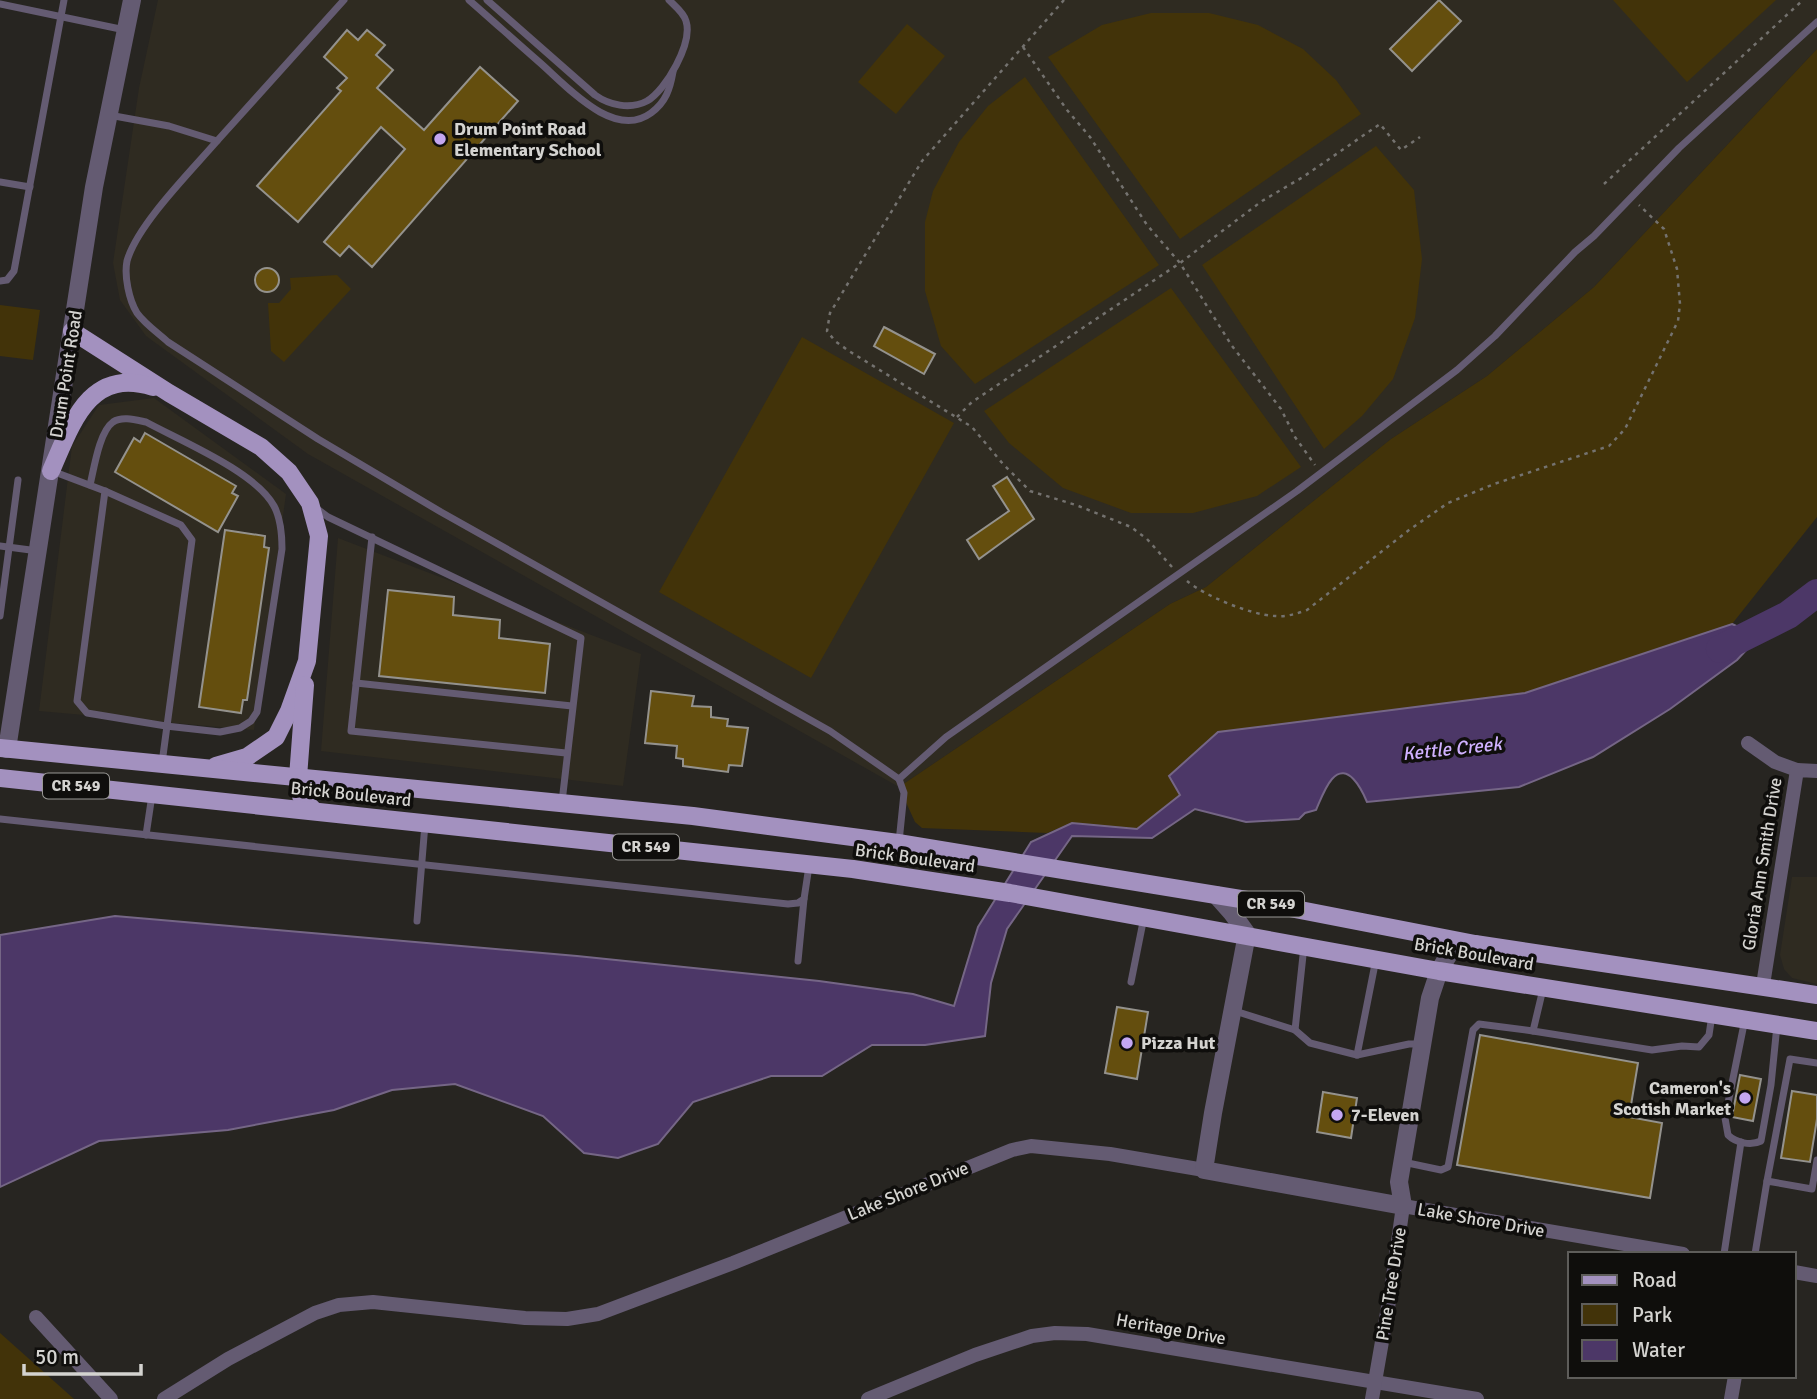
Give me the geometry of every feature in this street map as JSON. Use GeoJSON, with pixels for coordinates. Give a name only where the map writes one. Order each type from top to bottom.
{"type":"FeatureCollection","features":[{"type":"Feature","properties":{"kind":"main road"},"geometry":{"type":"LineString","coordinates":[[72,331],[261,447],[289,472],[310,503],[319,536],[298,777],[301,796],[314,811]]}},
{"type":"Feature","properties":{"kind":"main road"},"geometry":{"type":"LineString","coordinates":[[51,471],[74,418],[94,396],[112,384],[137,382],[170,393]]}},
{"type":"Feature","properties":{"kind":"main road"},"geometry":{"type":"LineString","coordinates":[[208,768],[247,757],[276,737],[289,711],[307,661]]}},
{"type":"Feature","properties":{"kind":"main road","name":"Brick Boulevard"},"geometry":{"type":"LineString","coordinates":[[2,750],[694,816],[898,843],[1216,895],[1475,944],[1817,995]]}},
{"type":"Feature","properties":{"kind":"main road","name":"Brick Boulevard"},"geometry":{"type":"LineString","coordinates":[[0,778],[809,865],[977,888],[1247,934],[1439,971],[1817,1031]]}},
{"type":"Feature","properties":{"kind":"street","name":"Drum Point Road"},"geometry":{"type":"LineString","coordinates":[[2,750],[39,551],[94,187],[132,0]]}},
{"type":"Feature","properties":{"kind":"street"},"geometry":{"type":"LineString","coordinates":[[1748,743],[1775,762],[1797,770]]}},
{"type":"Feature","properties":{"kind":"street","name":"Gloria Ann Smith Drive"},"geometry":{"type":"LineString","coordinates":[[1763,985],[1797,770],[1817,771]]}},
{"type":"Feature","properties":{"kind":"street"},"geometry":{"type":"LineString","coordinates":[[1204,1170],[1247,934],[1233,913],[1216,895]]}},
{"type":"Feature","properties":{"kind":"street","name":"Pine Tree Drive"},"geometry":{"type":"LineString","coordinates":[[1372,1399],[1403,1206],[1399,1182],[1430,998],[1439,971],[1452,949],[1475,944]]}},
{"type":"Feature","properties":{"kind":"street","name":"Lake Shore Drive"},"geometry":{"type":"LineString","coordinates":[[164,1399],[228,1359],[315,1313],[339,1305],[373,1302],[525,1318],[567,1319],[598,1314],[733,1263],[1012,1150],[1031,1146],[1110,1154],[1671,1252]]}},
{"type":"Feature","properties":{"kind":"street"},"geometry":{"type":"LineString","coordinates":[[1796,1272],[1817,1276]]}},
{"type":"Feature","properties":{"kind":"street"},"geometry":{"type":"LineString","coordinates":[[36,1317],[111,1399]]}},
{"type":"Feature","properties":{"kind":"street","name":"Heritage Drive"},"geometry":{"type":"LineString","coordinates":[[868,1399],[975,1355],[1032,1336],[1055,1333],[1087,1334],[1477,1399]]}},
{"type":"Feature","properties":{"kind":"street"},"geometry":{"type":"LineString","coordinates":[[1731,1399],[1735,1378]]}},
{"type":"Feature","properties":{"kind":"lane"},"geometry":{"type":"LineString","coordinates":[[0,281],[8,280],[14,271],[64,0]]}},
{"type":"Feature","properties":{"kind":"lane"},"geometry":{"type":"LineString","coordinates":[[344,0],[216,141],[136,239],[127,264],[128,287],[136,312],[168,342],[318,439],[441,512],[830,731],[899,779],[904,793],[898,843]]}},
{"type":"Feature","properties":{"kind":"lane"},"geometry":{"type":"LineString","coordinates":[[469,0],[584,102],[602,113],[627,121],[643,119],[658,108],[670,91],[673,71]]}},
{"type":"Feature","properties":{"kind":"lane"},"geometry":{"type":"LineString","coordinates":[[487,0],[595,95],[607,103],[627,106],[648,101],[673,71],[684,48],[686,18],[669,0]]}},
{"type":"Feature","properties":{"kind":"lane"},"geometry":{"type":"LineString","coordinates":[[0,4],[125,30]]}},
{"type":"Feature","properties":{"kind":"lane"},"geometry":{"type":"LineString","coordinates":[[899,779],[946,737],[1320,473],[1457,370],[1496,336],[1567,260],[1594,236],[1679,148],[1817,22]]}},
{"type":"Feature","properties":{"kind":"lane"},"geometry":{"type":"LineString","coordinates":[[547,69],[555,60]]}},
{"type":"Feature","properties":{"kind":"lane"},"geometry":{"type":"LineString","coordinates":[[108,115],[169,126],[216,141]]}},
{"type":"Feature","properties":{"kind":"lane"},"geometry":{"type":"LineString","coordinates":[[0,182],[30,187]]}},
{"type":"Feature","properties":{"kind":"lane"},"geometry":{"type":"LineString","coordinates":[[90,485],[107,429],[114,421],[129,418],[146,422],[246,477],[263,491],[274,506],[279,520],[282,549],[257,712],[251,721],[229,731],[166,726],[87,713],[77,701],[105,491]]}},
{"type":"Feature","properties":{"kind":"lane"},"geometry":{"type":"LineString","coordinates":[[51,471],[105,491],[181,525],[192,540],[162,764]]}},
{"type":"Feature","properties":{"kind":"lane"},"geometry":{"type":"LineString","coordinates":[[0,616],[18,480]]}},
{"type":"Feature","properties":{"kind":"lane"},"geometry":{"type":"LineString","coordinates":[[310,503],[328,517],[581,638],[562,803]]}},
{"type":"Feature","properties":{"kind":"lane"},"geometry":{"type":"LineString","coordinates":[[372,537],[351,731],[566,752]]}},
{"type":"Feature","properties":{"kind":"lane"},"geometry":{"type":"LineString","coordinates":[[0,546],[39,551]]}},
{"type":"Feature","properties":{"kind":"lane"},"geometry":{"type":"LineString","coordinates":[[356,683],[572,706]]}},
{"type":"Feature","properties":{"kind":"lane"},"geometry":{"type":"LineString","coordinates":[[146,835],[152,794]]}},
{"type":"Feature","properties":{"kind":"lane"},"geometry":{"type":"LineString","coordinates":[[0,819],[788,904],[804,900]]}},
{"type":"Feature","properties":{"kind":"lane"},"geometry":{"type":"LineString","coordinates":[[417,921],[425,823]]}},
{"type":"Feature","properties":{"kind":"lane"},"geometry":{"type":"LineString","coordinates":[[798,961],[809,865]]}},
{"type":"Feature","properties":{"kind":"lane"},"geometry":{"type":"LineString","coordinates":[[1131,982],[1144,917]]}},
{"type":"Feature","properties":{"kind":"lane"},"geometry":{"type":"LineString","coordinates":[[1296,1030],[1304,945]]}},
{"type":"Feature","properties":{"kind":"lane"},"geometry":{"type":"LineString","coordinates":[[1357,1055],[1376,958]]}},
{"type":"Feature","properties":{"kind":"lane"},"geometry":{"type":"LineString","coordinates":[[1533,1031],[1543,987]]}},
{"type":"Feature","properties":{"kind":"lane"},"geometry":{"type":"LineString","coordinates":[[1232,1010],[1296,1030],[1310,1043],[1357,1055],[1409,1044],[1422,1044]]}},
{"type":"Feature","properties":{"kind":"lane"},"geometry":{"type":"LineString","coordinates":[[1402,1162],[1441,1170],[1448,1167],[1473,1030],[1479,1024],[1652,1050],[1699,1047],[1709,1035],[1712,1014]]}},
{"type":"Feature","properties":{"kind":"lane"},"geometry":{"type":"LineString","coordinates":[[1745,1019],[1726,1118],[1728,1135],[1741,1142],[1761,1141],[1771,1085],[1777,1024]]}},
{"type":"Feature","properties":{"kind":"lane"},"geometry":{"type":"LineString","coordinates":[[1755,1252],[1790,1059],[1817,1063]]}},
{"type":"Feature","properties":{"kind":"lane"},"geometry":{"type":"LineString","coordinates":[[1724,1252],[1741,1142]]}},
{"type":"Feature","properties":{"kind":"lane"},"geometry":{"type":"LineString","coordinates":[[1767,1181],[1812,1189],[1817,1160]]}},
{"type":"Feature","properties":{"kind":"path"},"geometry":{"type":"LineString","coordinates":[[1064,0],[922,162],[830,313],[827,331],[835,341],[972,428],[1031,491],[1131,527],[1147,539],[1178,574],[1196,588],[1219,599],[1266,615],[1290,616],[1307,610],[1448,503],[1493,484],[1609,446],[1625,429],[1678,321],[1680,304],[1677,269],[1664,229],[1631,197]]}},
{"type":"Feature","properties":{"kind":"path"},"geometry":{"type":"LineString","coordinates":[[1604,184],[1803,0]]}},
{"type":"Feature","properties":{"kind":"path"},"geometry":{"type":"LineString","coordinates":[[1023,47],[1090,137],[1147,225],[1180,263],[1232,346],[1281,409],[1295,437],[1320,473]]}},
{"type":"Feature","properties":{"kind":"path"},"geometry":{"type":"LineString","coordinates":[[957,417],[972,402],[1180,263],[1262,201],[1303,177],[1380,124],[1401,150],[1420,137]]}},
{"type":"Feature","properties":{"kind":"shaded area"},"geometry":{"type":"Polygon","coordinates":[[[158,0],[1817,0],[1817,49],[1594,287],[1487,376],[1391,439],[1206,587],[1170,604],[899,787],[308,454],[146,336],[120,300],[113,263],[139,88],[158,0]]]}},
{"type":"Feature","properties":{"kind":"shaded area"},"geometry":{"type":"Polygon","coordinates":[[[154,398],[286,494],[254,730],[39,711],[72,446],[99,405],[154,398]]]}},
{"type":"Feature","properties":{"kind":"shaded area"},"geometry":{"type":"Polygon","coordinates":[[[338,538],[641,654],[623,786],[321,751],[338,538]]]}},
{"type":"Feature","properties":{"kind":"shaded area"},"geometry":{"type":"Polygon","coordinates":[[[1792,877],[1817,877],[1817,984],[1792,978],[1784,969],[1780,955],[1792,877]]]}},
{"type":"Feature","properties":{"kind":"green space"},"geometry":{"type":"Polygon","coordinates":[[[1613,0],[1776,0],[1687,82],[1613,0]]]}},
{"type":"Feature","properties":{"kind":"green space"},"geometry":{"type":"Polygon","coordinates":[[[1151,13],[1209,13],[1258,25],[1303,49],[1336,80],[1361,114],[1180,239],[1048,57],[1102,25],[1151,13]]]}},
{"type":"Feature","properties":{"kind":"green space"},"geometry":{"type":"Polygon","coordinates":[[[907,24],[945,56],[896,114],[858,82],[907,24]]]}},
{"type":"Feature","properties":{"kind":"green space"},"geometry":{"type":"Polygon","coordinates":[[[1817,49],[1817,517],[1732,624],[1525,693],[1218,732],[1181,795],[1137,829],[1072,823],[1047,833],[922,828],[915,822],[899,787],[1170,604],[1206,587],[1391,439],[1487,376],[1594,287],[1817,49]]]}},
{"type":"Feature","properties":{"kind":"green space"},"geometry":{"type":"Polygon","coordinates":[[[1025,77],[1159,265],[975,384],[941,346],[925,291],[925,222],[933,191],[959,142],[988,106],[1025,77]]]}},
{"type":"Feature","properties":{"kind":"green space"},"geometry":{"type":"Polygon","coordinates":[[[1376,146],[1414,190],[1422,259],[1415,318],[1393,379],[1362,416],[1324,449],[1202,265],[1376,146]]]}},
{"type":"Feature","properties":{"kind":"green space"},"geometry":{"type":"Polygon","coordinates":[[[337,275],[351,289],[284,362],[271,351],[268,303],[279,303],[291,289],[290,278],[337,275]]]}},
{"type":"Feature","properties":{"kind":"green space"},"geometry":{"type":"Polygon","coordinates":[[[1171,288],[1301,467],[1257,496],[1193,513],[1131,513],[1063,488],[1009,443],[984,411],[1171,288]]]}},
{"type":"Feature","properties":{"kind":"green space"},"geometry":{"type":"Polygon","coordinates":[[[0,305],[40,310],[33,360],[0,356],[0,305]]]}},
{"type":"Feature","properties":{"kind":"green space"},"geometry":{"type":"Polygon","coordinates":[[[802,337],[954,423],[811,678],[659,592],[802,337]]]}},
{"type":"Feature","properties":{"kind":"green space"},"geometry":{"type":"Polygon","coordinates":[[[0,1333],[74,1399],[0,1399],[0,1333]]]}},
{"type":"Feature","properties":{"kind":"water"},"geometry":{"type":"Polygon","coordinates":[[[1732,624],[1752,633],[1750,646],[1737,660],[1670,709],[1593,757],[1519,787],[1367,802],[1354,779],[1344,773],[1338,774],[1329,782],[1316,810],[1305,813],[1299,819],[1246,822],[1195,809],[1152,838],[1072,836],[1007,929],[991,983],[985,1036],[925,1045],[872,1045],[822,1076],[771,1076],[693,1102],[658,1144],[618,1158],[584,1153],[543,1116],[455,1084],[392,1090],[334,1110],[228,1130],[99,1141],[0,1187],[0,935],[115,916],[577,956],[819,981],[913,994],[954,1006],[978,927],[1031,842],[1072,823],[1137,829],[1180,795],[1169,776],[1218,732],[1525,693],[1732,624]]]}},
{"type":"Feature","properties":{"kind":"building"},"geometry":{"type":"Polygon","coordinates":[[[1439,0],[1461,21],[1412,71],[1390,49],[1439,0]]]}},
{"type":"Feature","properties":{"kind":"building","name":"Drum Point Road Elementary School"},"geometry":{"type":"Polygon","coordinates":[[[347,30],[358,40],[367,30],[385,45],[376,55],[393,70],[377,88],[424,130],[480,67],[518,101],[372,267],[349,246],[340,256],[324,242],[405,149],[381,127],[298,222],[257,186],[341,91],[337,88],[347,78],[324,57],[347,30]]]}},
{"type":"Feature","properties":{"kind":"building"},"geometry":{"type":"Polygon","coordinates":[[[267,268],[275,272],[279,280],[275,288],[267,292],[259,288],[255,280],[259,272],[267,268]]]}},
{"type":"Feature","properties":{"kind":"building"},"geometry":{"type":"Polygon","coordinates":[[[884,327],[935,354],[924,374],[874,346],[884,327]]]}},
{"type":"Feature","properties":{"kind":"building"},"geometry":{"type":"Polygon","coordinates":[[[145,433],[236,486],[232,493],[238,496],[218,532],[115,472],[134,438],[140,442],[145,433]]]}},
{"type":"Feature","properties":{"kind":"building"},"geometry":{"type":"Polygon","coordinates":[[[1007,477],[1034,519],[979,559],[967,540],[1009,511],[993,486],[1007,477]]]}},
{"type":"Feature","properties":{"kind":"building"},"geometry":{"type":"Polygon","coordinates":[[[225,530],[265,536],[264,547],[269,548],[247,700],[243,700],[241,713],[199,707],[225,530]]]}},
{"type":"Feature","properties":{"kind":"building"},"geometry":{"type":"Polygon","coordinates":[[[388,590],[454,597],[453,615],[500,620],[499,638],[550,644],[545,693],[379,676],[388,590]]]}},
{"type":"Feature","properties":{"kind":"building"},"geometry":{"type":"Polygon","coordinates":[[[651,691],[694,696],[692,706],[711,707],[711,717],[728,719],[727,726],[748,728],[742,766],[729,765],[728,772],[683,766],[683,759],[676,758],[677,746],[645,743],[651,691]]]}},
{"type":"Feature","properties":{"kind":"building","name":"Pizza Hut"},"geometry":{"type":"Polygon","coordinates":[[[1117,1007],[1148,1012],[1137,1079],[1105,1073],[1117,1007]]]}},
{"type":"Feature","properties":{"kind":"building"},"geometry":{"type":"Polygon","coordinates":[[[1480,1035],[1638,1063],[1629,1117],[1662,1123],[1650,1198],[1457,1165],[1480,1035]]]}},
{"type":"Feature","properties":{"kind":"building","name":"Cameron's Scotish Market"},"geometry":{"type":"Polygon","coordinates":[[[1740,1075],[1761,1079],[1753,1121],[1732,1117],[1740,1075]]]}},
{"type":"Feature","properties":{"kind":"building"},"geometry":{"type":"Polygon","coordinates":[[[1792,1091],[1817,1095],[1817,1119],[1810,1162],[1781,1158],[1792,1091]]]}},
{"type":"Feature","properties":{"kind":"building","name":"7-Eleven"},"geometry":{"type":"Polygon","coordinates":[[[1323,1092],[1357,1098],[1351,1138],[1317,1132],[1323,1092]]]}},
{"type":"Feature","properties":{"kind":"waterway","name":"Kettle Creek"},"geometry":{"type":"LineString","coordinates":[[1720,649],[1788,615],[1817,593]]}},
{"type":"Feature","properties":{"kind":"place","name":"Drum Point Road Elementary School"},"geometry":{"type":"Point","coordinates":[440,139]}},
{"type":"Feature","properties":{"kind":"place","name":"Pizza Hut"},"geometry":{"type":"Point","coordinates":[1127,1043]}},
{"type":"Feature","properties":{"kind":"place","name":"Cameron's Scotish Market"},"geometry":{"type":"Point","coordinates":[1745,1098]}},
{"type":"Feature","properties":{"kind":"place","name":"7-Eleven"},"geometry":{"type":"Point","coordinates":[1337,1115]}}]}
